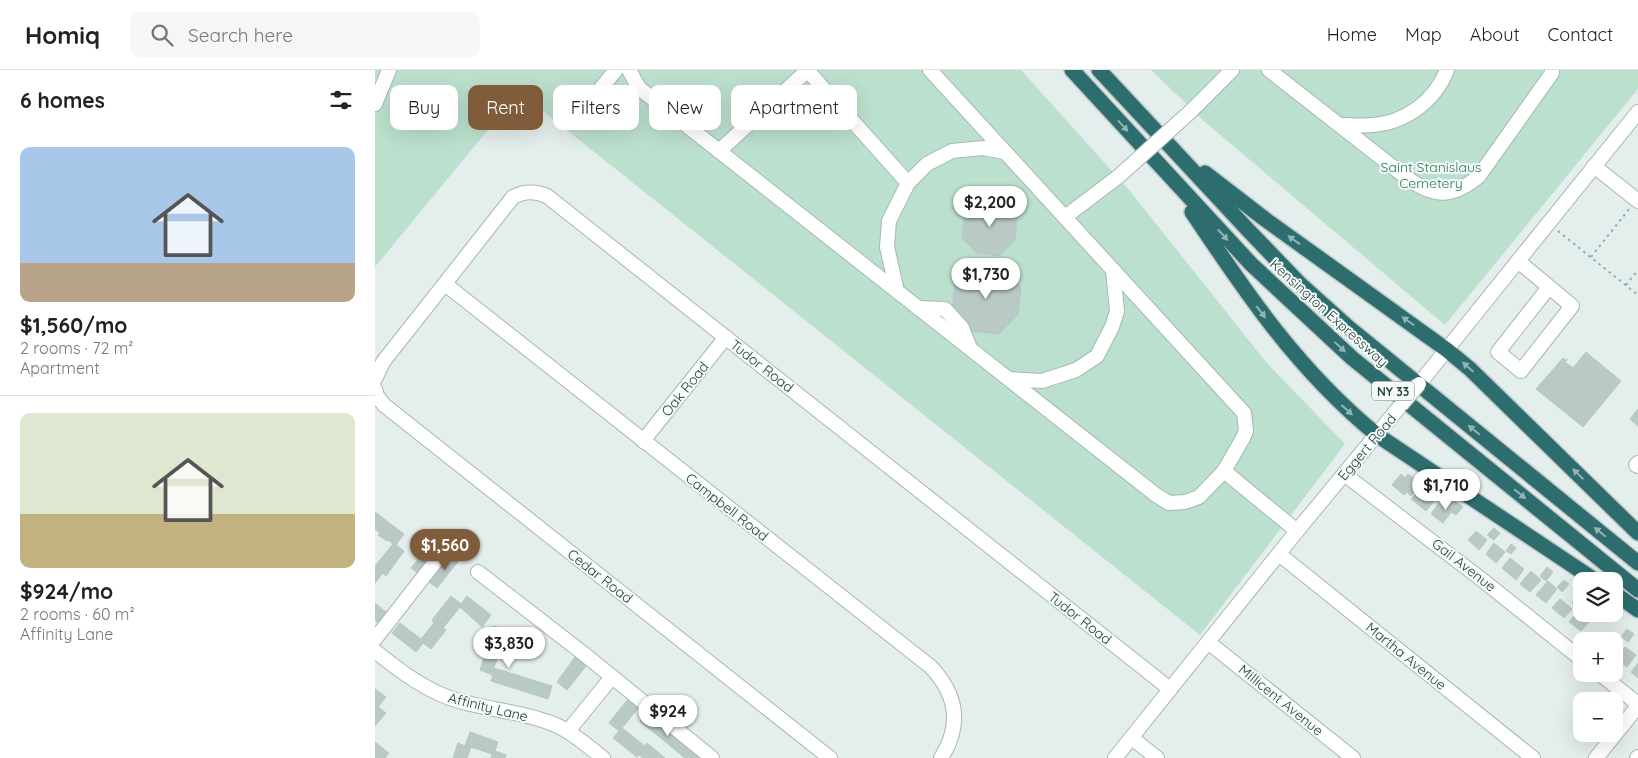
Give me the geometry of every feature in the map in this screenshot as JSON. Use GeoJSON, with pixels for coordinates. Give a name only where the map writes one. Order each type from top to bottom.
{"type":"FeatureCollection","features":[{"type":"Feature","properties":{"kind":"highway","name":"Kensington Expressway"},"geometry":{"type":"LineString","coordinates":[[1073,70],[1251,264],[1352,358],[1638,590]]}},
{"type":"Feature","properties":{"kind":"highway","name":"Kensington Expressway"},"geometry":{"type":"LineString","coordinates":[[1099,70],[1299,282],[1348,328],[1638,563]]}},
{"type":"Feature","properties":{"kind":"highway"},"geometry":{"type":"LineString","coordinates":[[1170,146],[1444,353],[1470,369],[1638,533]]}},
{"type":"Feature","properties":{"kind":"highway"},"geometry":{"type":"LineString","coordinates":[[1166,173],[1241,286],[1301,362],[1335,399],[1378,434],[1583,572]]}},
{"type":"Feature","properties":{"kind":"highway"},"geometry":{"type":"LineString","coordinates":[[1623,599],[1638,610]]}},
{"type":"Feature","properties":{"kind":"street"},"geometry":{"type":"LineString","coordinates":[[375,104],[389,70]]}},
{"type":"Feature","properties":{"kind":"street"},"geometry":{"type":"LineString","coordinates":[[604,85],[616,70]]}},
{"type":"Feature","properties":{"kind":"street"},"geometry":{"type":"LineString","coordinates":[[629,70],[639,88],[918,308],[945,309],[962,328],[970,349],[1156,495],[1169,503],[1185,502],[1199,497],[1224,471],[1246,431],[1244,412],[930,70]]}},
{"type":"Feature","properties":{"kind":"street"},"geometry":{"type":"LineString","coordinates":[[719,151],[808,70],[908,183]]}},
{"type":"Feature","properties":{"kind":"street"},"geometry":{"type":"LineString","coordinates":[[1065,217],[1119,176],[1190,112],[1232,70]]}},
{"type":"Feature","properties":{"kind":"street"},"geometry":{"type":"LineString","coordinates":[[1269,70],[1421,188],[1435,192],[1451,192],[1466,187],[1479,176],[1552,73],[1552,70]]}},
{"type":"Feature","properties":{"kind":"street"},"geometry":{"type":"LineString","coordinates":[[1288,70],[1289,85]]}},
{"type":"Feature","properties":{"kind":"street"},"geometry":{"type":"LineString","coordinates":[[1341,125],[1373,125],[1390,122],[1407,115],[1422,106],[1433,95],[1447,70]]}},
{"type":"Feature","properties":{"kind":"street","name":"Eggert Road"},"geometry":{"type":"LineString","coordinates":[[1115,758],[1638,112]]}},
{"type":"Feature","properties":{"kind":"street"},"geometry":{"type":"LineString","coordinates":[[897,292],[887,247],[887,238],[889,221],[908,183],[927,164],[952,151],[983,148],[1005,152]]}},
{"type":"Feature","properties":{"kind":"street"},"geometry":{"type":"LineString","coordinates":[[1594,166],[1637,200]]}},
{"type":"Feature","properties":{"kind":"street","name":"Tudor Road"},"geometry":{"type":"LineString","coordinates":[[375,379],[383,362],[513,197],[521,193],[539,192],[547,196],[1170,689]]}},
{"type":"Feature","properties":{"kind":"street"},"geometry":{"type":"LineString","coordinates":[[1517,261],[1549,287],[1572,306],[1521,371],[1498,352],[1549,287]]}},
{"type":"Feature","properties":{"kind":"street"},"geometry":{"type":"LineString","coordinates":[[1009,379],[1042,381],[1076,370],[1097,356],[1112,327],[1117,311],[1113,270]]}},
{"type":"Feature","properties":{"kind":"street","name":"Campbell Road"},"geometry":{"type":"LineString","coordinates":[[445,284],[915,655],[939,676],[951,697],[955,720],[949,744],[941,758]]}},
{"type":"Feature","properties":{"kind":"street","name":"Oak Road"},"geometry":{"type":"LineString","coordinates":[[643,441],[726,337]]}},
{"type":"Feature","properties":{"kind":"street","name":"Cedar Road"},"geometry":{"type":"LineString","coordinates":[[375,389],[377,396],[384,405],[831,758]]}},
{"type":"Feature","properties":{"kind":"street"},"geometry":{"type":"LineString","coordinates":[[1224,471],[1297,531]]}},
{"type":"Feature","properties":{"kind":"street","name":"Gail Avenue"},"geometry":{"type":"LineString","coordinates":[[1344,474],[1573,652]]}},
{"type":"Feature","properties":{"kind":"street"},"geometry":{"type":"LineString","coordinates":[[375,639],[443,552]]}},
{"type":"Feature","properties":{"kind":"street","name":"Martha Avenue"},"geometry":{"type":"LineString","coordinates":[[1279,554],[1533,758]]}},
{"type":"Feature","properties":{"kind":"street"},"geometry":{"type":"LineString","coordinates":[[478,572],[585,654],[712,758]]}},
{"type":"Feature","properties":{"kind":"street","name":"Millicent Avenue"},"geometry":{"type":"LineString","coordinates":[[1208,642],[1353,758]]}},
{"type":"Feature","properties":{"kind":"street","name":"Affinity Lane"},"geometry":{"type":"LineString","coordinates":[[375,651],[407,676],[442,695],[481,707],[545,721],[568,731],[603,758]]}},
{"type":"Feature","properties":{"kind":"street"},"geometry":{"type":"LineString","coordinates":[[568,731],[612,677]]}},
{"type":"Feature","properties":{"kind":"street"},"geometry":{"type":"LineString","coordinates":[[1596,758],[1637,709],[1608,682]]}},
{"type":"Feature","properties":{"kind":"street"},"geometry":{"type":"LineString","coordinates":[[1132,738],[1157,758]]}},
{"type":"Feature","properties":{"kind":"path"},"geometry":{"type":"LineString","coordinates":[[1591,257],[1637,200]]}},
{"type":"Feature","properties":{"kind":"path"},"geometry":{"type":"LineString","coordinates":[[1549,223],[1638,295]]}},
{"type":"Feature","properties":{"kind":"path"},"geometry":{"type":"LineString","coordinates":[[1626,285],[1638,270]]}},
{"type":"Feature","properties":{"kind":"green space"},"geometry":{"type":"Polygon","coordinates":[[[375,70],[1021,70],[1130,191],[1266,362],[1345,444],[1200,635],[567,130],[639,130],[639,85],[553,85],[553,119],[543,111],[543,85],[468,85],[468,130],[488,130],[375,267],[375,70]]]}},
{"type":"Feature","properties":{"kind":"green space","name":"Saint Stanislaus Cemetery"},"geometry":{"type":"Polygon","coordinates":[[[1151,70],[1638,70],[1638,89],[1445,325],[1205,122],[1151,70]]]}},
{"type":"Feature","properties":{"kind":"building"},"geometry":{"type":"Polygon","coordinates":[[[980,201],[1002,203],[1017,219],[1015,240],[999,256],[977,253],[962,238],[964,216],[980,201]]]}},
{"type":"Feature","properties":{"kind":"building"},"geometry":{"type":"Polygon","coordinates":[[[974,265],[1003,267],[1021,287],[1018,315],[999,334],[962,330],[952,311],[955,283],[974,265]]]}},
{"type":"Feature","properties":{"kind":"building"},"geometry":{"type":"Polygon","coordinates":[[[1586,352],[1621,381],[1583,427],[1536,389],[1563,358],[1568,359],[1565,362],[1573,368],[1586,352]]]}},
{"type":"Feature","properties":{"kind":"building"},"geometry":{"type":"Polygon","coordinates":[[[1638,409],[1638,426],[1630,419],[1638,409]]]}},
{"type":"Feature","properties":{"kind":"building"},"geometry":{"type":"Polygon","coordinates":[[[1401,474],[1405,478],[1408,474],[1416,480],[1414,483],[1419,486],[1411,496],[1407,492],[1404,495],[1392,485],[1401,474]]]}},
{"type":"Feature","properties":{"kind":"building"},"geometry":{"type":"Polygon","coordinates":[[[1420,489],[1427,496],[1429,494],[1432,496],[1431,498],[1434,501],[1426,511],[1411,499],[1420,489]]]}},
{"type":"Feature","properties":{"kind":"building"},"geometry":{"type":"Polygon","coordinates":[[[1439,489],[1444,494],[1438,502],[1432,497],[1439,489]]]}},
{"type":"Feature","properties":{"kind":"building"},"geometry":{"type":"Polygon","coordinates":[[[1453,500],[1463,507],[1456,515],[1451,512],[1443,523],[1431,514],[1439,503],[1446,509],[1453,500]]]}},
{"type":"Feature","properties":{"kind":"building"},"geometry":{"type":"Polygon","coordinates":[[[375,512],[404,534],[396,545],[404,551],[386,576],[383,573],[375,583],[375,566],[393,544],[378,535],[380,533],[375,529],[375,512]]]}},
{"type":"Feature","properties":{"kind":"building"},"geometry":{"type":"Polygon","coordinates":[[[1494,528],[1500,533],[1494,540],[1487,535],[1494,528]]]}},
{"type":"Feature","properties":{"kind":"building"},"geometry":{"type":"Polygon","coordinates":[[[1476,531],[1487,540],[1479,550],[1468,540],[1476,531]]]}},
{"type":"Feature","properties":{"kind":"building"},"geometry":{"type":"Polygon","coordinates":[[[435,539],[443,545],[419,574],[411,568],[435,539]]]}},
{"type":"Feature","properties":{"kind":"building"},"geometry":{"type":"Polygon","coordinates":[[[1494,543],[1505,552],[1496,563],[1486,554],[1494,543]]]}},
{"type":"Feature","properties":{"kind":"building"},"geometry":{"type":"Polygon","coordinates":[[[1511,544],[1516,548],[1511,554],[1506,551],[1511,544]]]}},
{"type":"Feature","properties":{"kind":"building"},"geometry":{"type":"Polygon","coordinates":[[[452,553],[460,559],[437,588],[429,582],[452,553]]]}},
{"type":"Feature","properties":{"kind":"building"},"geometry":{"type":"Polygon","coordinates":[[[1510,558],[1524,569],[1516,580],[1502,568],[1510,558]]]}},
{"type":"Feature","properties":{"kind":"building"},"geometry":{"type":"Polygon","coordinates":[[[1547,567],[1553,572],[1546,581],[1540,576],[1547,567]]]}},
{"type":"Feature","properties":{"kind":"building"},"geometry":{"type":"Polygon","coordinates":[[[1531,571],[1541,580],[1530,592],[1520,584],[1531,571]]]}},
{"type":"Feature","properties":{"kind":"building"},"geometry":{"type":"Polygon","coordinates":[[[1564,580],[1569,584],[1562,592],[1557,587],[1564,580]]]}},
{"type":"Feature","properties":{"kind":"building"},"geometry":{"type":"Polygon","coordinates":[[[1548,581],[1557,589],[1546,603],[1536,595],[1548,581]]]}},
{"type":"Feature","properties":{"kind":"building"},"geometry":{"type":"Polygon","coordinates":[[[451,596],[461,604],[467,596],[491,615],[482,627],[460,607],[443,628],[446,630],[431,649],[423,643],[416,652],[392,633],[400,623],[421,639],[434,623],[432,620],[451,596]]]}},
{"type":"Feature","properties":{"kind":"building"},"geometry":{"type":"Polygon","coordinates":[[[1560,599],[1572,609],[1564,618],[1552,608],[1560,599]]]}},
{"type":"Feature","properties":{"kind":"building"},"geometry":{"type":"Polygon","coordinates":[[[375,603],[386,612],[378,623],[375,620],[375,603]]]}},
{"type":"Feature","properties":{"kind":"building"},"geometry":{"type":"Polygon","coordinates":[[[1573,617],[1573,622],[1589,622],[1581,631],[1569,622],[1573,617]]]}},
{"type":"Feature","properties":{"kind":"building"},"geometry":{"type":"Polygon","coordinates":[[[494,626],[506,630],[494,668],[552,686],[548,699],[491,681],[493,675],[480,670],[494,626]]]}},
{"type":"Feature","properties":{"kind":"building"},"geometry":{"type":"Polygon","coordinates":[[[1627,629],[1634,634],[1628,642],[1623,638],[1623,634],[1627,629]]]}},
{"type":"Feature","properties":{"kind":"building"},"geometry":{"type":"Polygon","coordinates":[[[1625,647],[1636,655],[1627,667],[1623,664],[1623,650],[1625,647]]]}},
{"type":"Feature","properties":{"kind":"building"},"geometry":{"type":"Polygon","coordinates":[[[575,657],[586,666],[567,690],[557,682],[575,657]]]}},
{"type":"Feature","properties":{"kind":"building"},"geometry":{"type":"Polygon","coordinates":[[[1638,663],[1638,678],[1631,672],[1638,663]]]}},
{"type":"Feature","properties":{"kind":"building"},"geometry":{"type":"Polygon","coordinates":[[[375,689],[386,697],[378,707],[386,713],[375,726],[375,689]]]}},
{"type":"Feature","properties":{"kind":"building"},"geometry":{"type":"Polygon","coordinates":[[[628,699],[639,707],[622,728],[645,746],[647,743],[665,758],[643,758],[639,755],[637,757],[613,738],[619,731],[609,723],[628,699]]]}},
{"type":"Feature","properties":{"kind":"building"},"geometry":{"type":"Polygon","coordinates":[[[646,713],[701,758],[685,758],[640,721],[646,713]]]}},
{"type":"Feature","properties":{"kind":"building"},"geometry":{"type":"Polygon","coordinates":[[[470,732],[498,742],[495,751],[506,755],[505,758],[491,758],[492,754],[471,747],[467,758],[453,758],[458,743],[465,746],[470,732]]]}},
{"type":"Feature","properties":{"kind":"building"},"geometry":{"type":"Polygon","coordinates":[[[375,742],[389,753],[385,758],[375,758],[375,742]]]}}]}
